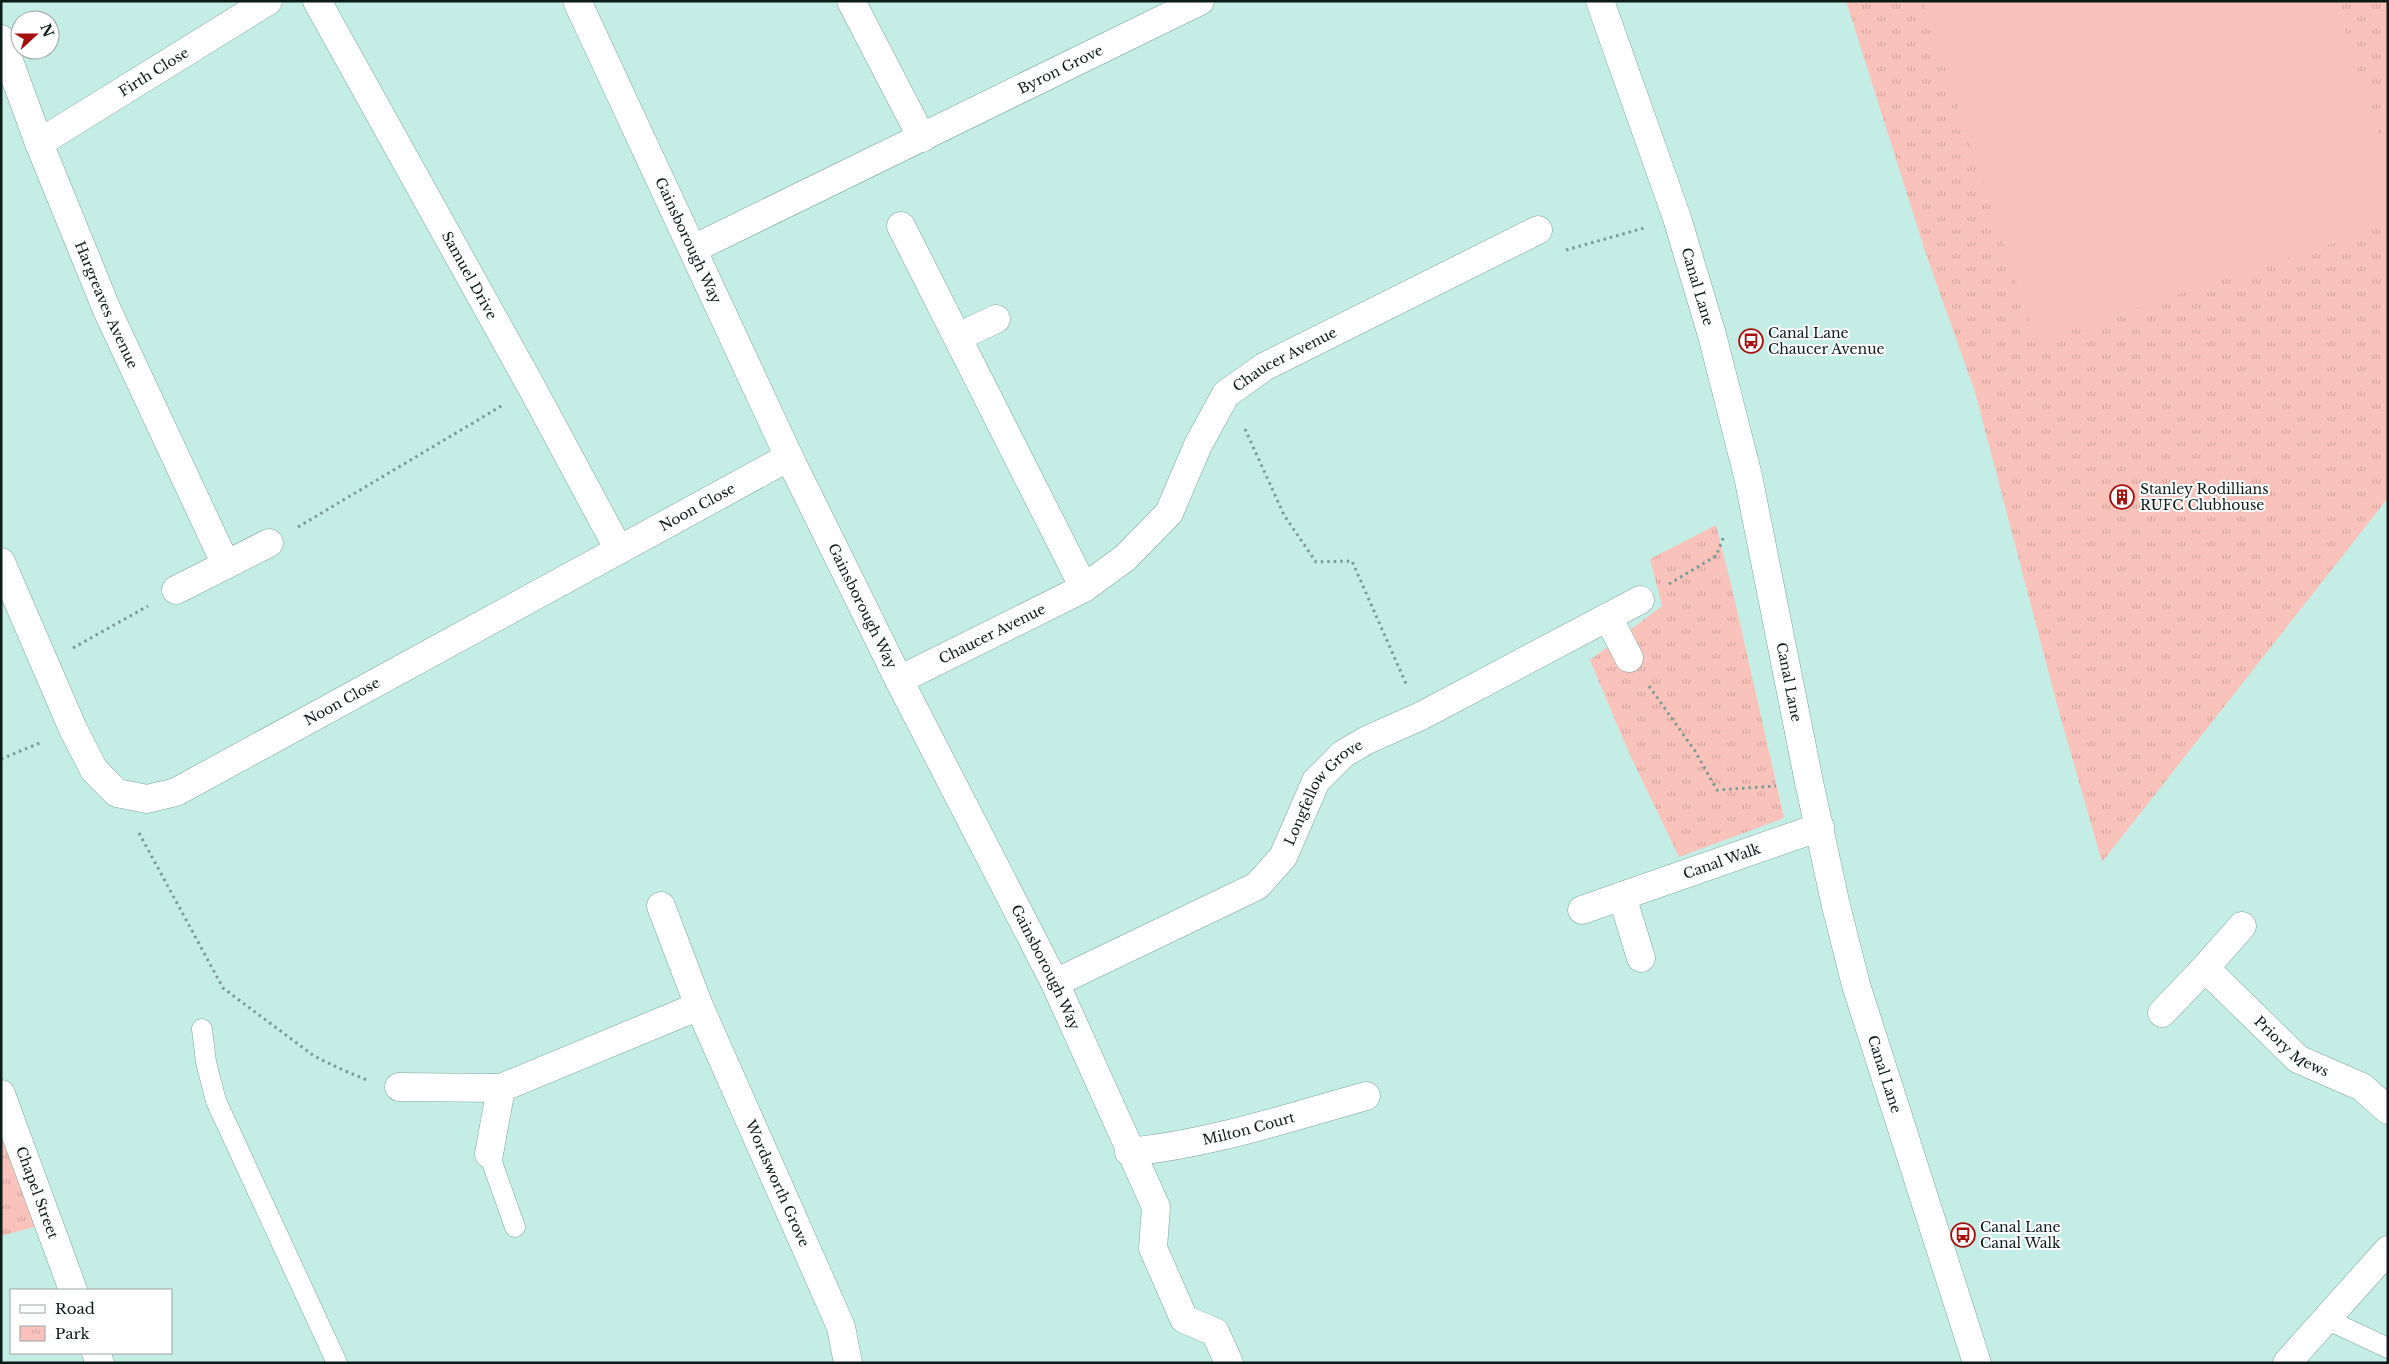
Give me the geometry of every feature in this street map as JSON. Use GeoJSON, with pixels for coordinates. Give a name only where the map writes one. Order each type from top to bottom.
{"type":"FeatureCollection","features":[{"type":"Feature","properties":{"kind":"street","name":"Firth Close"},"geometry":{"type":"LineString","coordinates":[[39,142],[268,1]]}},
{"type":"Feature","properties":{"kind":"street","name":"Samuel Drive"},"geometry":{"type":"LineString","coordinates":[[317,1],[532,388],[619,550]]}},
{"type":"Feature","properties":{"kind":"street","name":"Gainsborough Way"},"geometry":{"type":"LineString","coordinates":[[577,1],[789,456],[899,680],[1055,983],[1129,1152],[1156,1207],[1153,1248],[1184,1320],[1215,1332],[1229,1363]]}},
{"type":"Feature","properties":{"kind":"street"},"geometry":{"type":"LineString","coordinates":[[851,1],[922,138]]}},
{"type":"Feature","properties":{"kind":"street","name":"Byron Grove"},"geometry":{"type":"LineString","coordinates":[[693,249],[1200,1]]}},
{"type":"Feature","properties":{"kind":"street","name":"Canal Lane"},"geometry":{"type":"LineString","coordinates":[[1600,1],[1677,218],[1712,335],[1748,476],[1809,782],[1836,906],[1856,985],[1976,1363]]}},
{"type":"Feature","properties":{"kind":"street","name":"Hargreaves Avenue"},"geometry":{"type":"LineString","coordinates":[[1,39],[39,142],[107,310],[226,565]]}},
{"type":"Feature","properties":{"kind":"street"},"geometry":{"type":"LineString","coordinates":[[901,226],[1084,588]]}},
{"type":"Feature","properties":{"kind":"street","name":"Chaucer Avenue"},"geometry":{"type":"LineString","coordinates":[[899,680],[1084,588],[1125,558],[1169,513],[1198,445],[1226,394],[1264,367],[1538,230]]}},
{"type":"Feature","properties":{"kind":"street"},"geometry":{"type":"LineString","coordinates":[[958,338],[996,319]]}},
{"type":"Feature","properties":{"kind":"street","name":"Noon Close"},"geometry":{"type":"LineString","coordinates":[[117,793],[148,799],[176,792],[789,456]]}},
{"type":"Feature","properties":{"kind":"street"},"geometry":{"type":"LineString","coordinates":[[176,590],[269,544]]}},
{"type":"Feature","properties":{"kind":"street"},"geometry":{"type":"LineString","coordinates":[[1,562],[73,729],[94,770],[117,793]]}},
{"type":"Feature","properties":{"kind":"street","name":"Longfellow Grove"},"geometry":{"type":"LineString","coordinates":[[1055,983],[1256,886],[1283,857],[1316,781],[1342,754],[1421,716],[1640,600]]}},
{"type":"Feature","properties":{"kind":"street"},"geometry":{"type":"LineString","coordinates":[[1608,617],[1629,658]]}},
{"type":"Feature","properties":{"kind":"street","name":"Canal Walk"},"geometry":{"type":"LineString","coordinates":[[1582,910],[1820,827]]}},
{"type":"Feature","properties":{"kind":"street"},"geometry":{"type":"LineString","coordinates":[[1622,896],[1641,958]]}},
{"type":"Feature","properties":{"kind":"street","name":"Wordsworth Grove"},"geometry":{"type":"LineString","coordinates":[[661,906],[699,1006],[841,1327],[848,1363]]}},
{"type":"Feature","properties":{"kind":"street"},"geometry":{"type":"LineString","coordinates":[[2162,1013],[2242,926]]}},
{"type":"Feature","properties":{"kind":"street","name":"Priory Mews"},"geometry":{"type":"LineString","coordinates":[[2205,968],[2298,1059],[2362,1087],[2388,1110]]}},
{"type":"Feature","properties":{"kind":"street"},"geometry":{"type":"LineString","coordinates":[[399,1087],[501,1088],[699,1006]]}},
{"type":"Feature","properties":{"kind":"street"},"geometry":{"type":"LineString","coordinates":[[489,1154],[501,1088]]}},
{"type":"Feature","properties":{"kind":"street","name":"Chapel Street"},"geometry":{"type":"LineString","coordinates":[[1,1094],[73,1289]]}},
{"type":"Feature","properties":{"kind":"street","name":"Milton Court"},"geometry":{"type":"LineString","coordinates":[[1129,1152],[1163,1149],[1246,1130],[1366,1096]]}},
{"type":"Feature","properties":{"kind":"street"},"geometry":{"type":"LineString","coordinates":[[2287,1363],[2388,1250]]}},
{"type":"Feature","properties":{"kind":"lane"},"geometry":{"type":"LineString","coordinates":[[202,1029],[206,1062],[216,1101],[337,1363]]}},
{"type":"Feature","properties":{"kind":"lane"},"geometry":{"type":"LineString","coordinates":[[489,1154],[514,1227]]}},
{"type":"Feature","properties":{"kind":"lane"},"geometry":{"type":"LineString","coordinates":[[2326,1319],[2388,1348]]}},
{"type":"Feature","properties":{"kind":"path"},"geometry":{"type":"LineString","coordinates":[[1579,246],[1645,227]]}},
{"type":"Feature","properties":{"kind":"path"},"geometry":{"type":"LineString","coordinates":[[269,544],[532,388]]}},
{"type":"Feature","properties":{"kind":"path"},"geometry":{"type":"LineString","coordinates":[[1226,394],[1243,424],[1284,516],[1316,562],[1352,561],[1421,716]]}},
{"type":"Feature","properties":{"kind":"path"},"geometry":{"type":"LineString","coordinates":[[1640,600],[1716,556],[1727,529]]}},
{"type":"Feature","properties":{"kind":"path"},"geometry":{"type":"LineString","coordinates":[[45,664],[176,590]]}},
{"type":"Feature","properties":{"kind":"path"},"geometry":{"type":"LineString","coordinates":[[1629,658],[1695,751],[1717,790],[1809,782]]}},
{"type":"Feature","properties":{"kind":"path"},"geometry":{"type":"LineString","coordinates":[[1,759],[73,729]]}},
{"type":"Feature","properties":{"kind":"path"},"geometry":{"type":"LineString","coordinates":[[117,793],[223,988],[314,1056],[352,1074],[399,1087]]}},
{"type":"Feature","properties":{"kind":"green space"},"geometry":{"type":"Polygon","coordinates":[[[1846,1],[2388,1],[2388,498],[2102,862],[2059,712],[1975,392],[1926,254],[1846,1]]]}},
{"type":"Feature","properties":{"kind":"green space"},"geometry":{"type":"Polygon","coordinates":[[[1923,1],[2335,1],[2388,162],[2388,225],[2036,342],[1923,1]]]}},
{"type":"Feature","properties":{"kind":"green space"},"geometry":{"type":"Polygon","coordinates":[[[1716,525],[1784,818],[1679,857],[1629,753],[1590,660],[1662,606],[1650,559],[1716,525]]]}},
{"type":"Feature","properties":{"kind":"green space"},"geometry":{"type":"Polygon","coordinates":[[[1,1107],[45,1224],[1,1236],[1,1107]]]}},
{"type":"Feature","properties":{"kind":"place","name":"Canal Lane Chaucer Avenue"},"geometry":{"type":"Point","coordinates":[1751,341]}},
{"type":"Feature","properties":{"kind":"place","name":"Stanley Rodillians RUFC Clubhouse"},"geometry":{"type":"Point","coordinates":[2122,497]}},
{"type":"Feature","properties":{"kind":"place","name":"Canal Lane Canal Walk"},"geometry":{"type":"Point","coordinates":[1963,1235]}}]}
